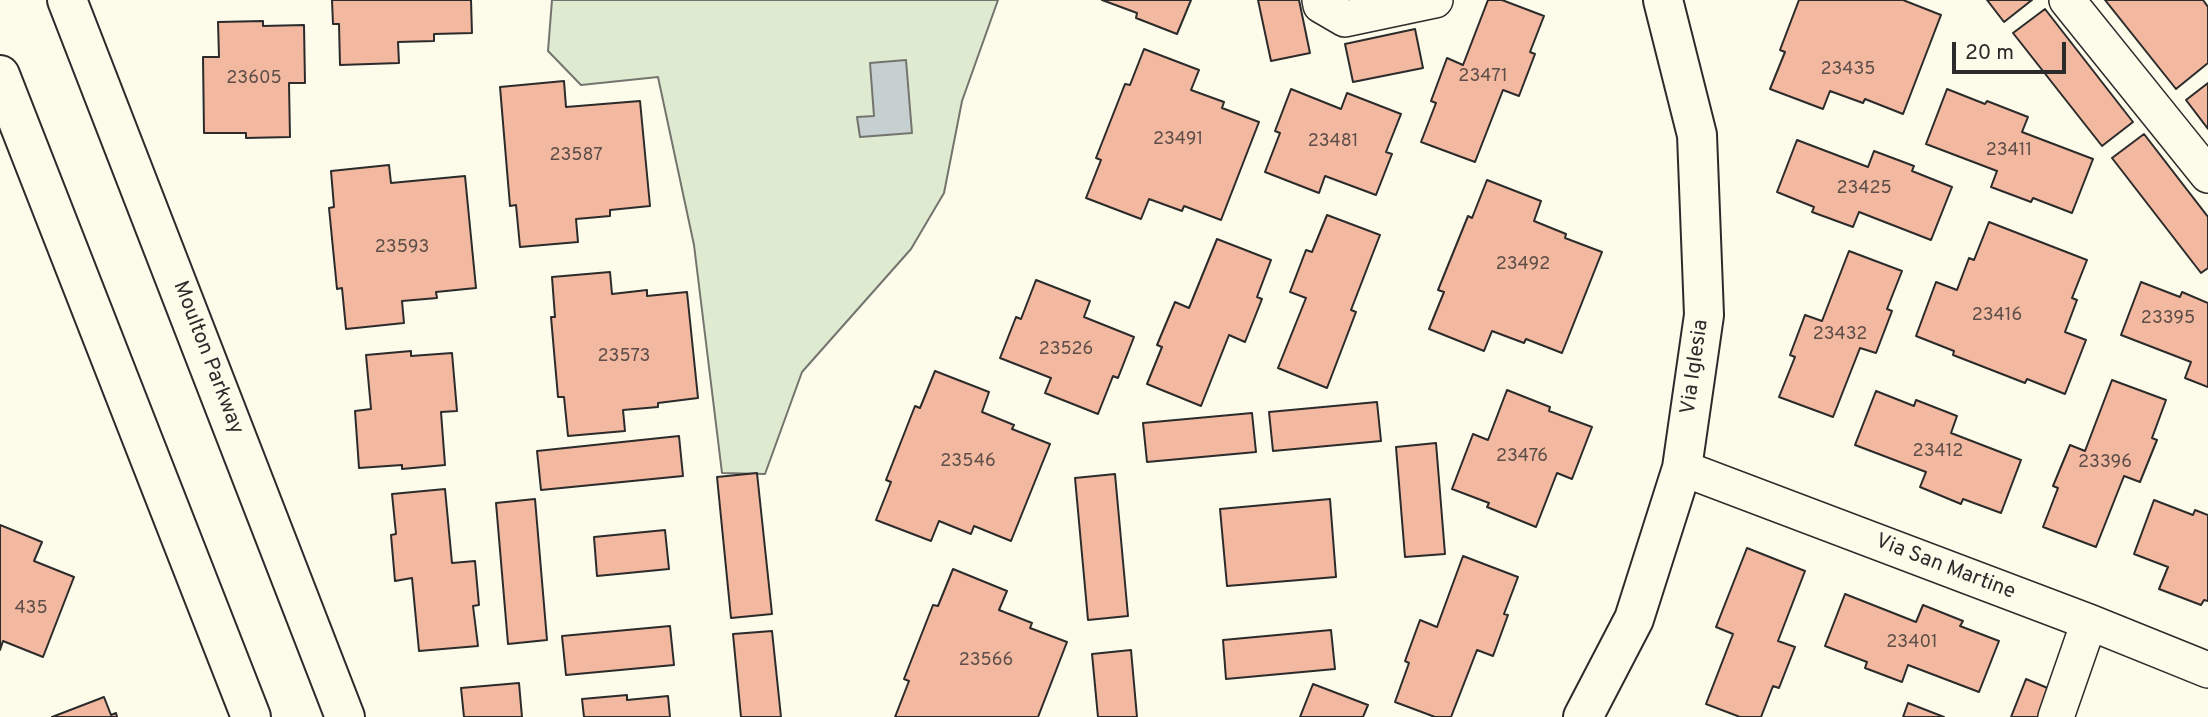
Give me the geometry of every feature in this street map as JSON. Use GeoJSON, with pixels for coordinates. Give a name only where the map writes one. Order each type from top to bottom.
{"type":"FeatureCollection","features":[{"type":"Feature","properties":{"kind":"main road","name":"Moulton Parkway"},"geometry":{"type":"LineString","coordinates":[[67,0],[345,717]]}},
{"type":"Feature","properties":{"kind":"main road","name":"Via Iglesia"},"geometry":{"type":"LineString","coordinates":[[1583,717],[1634,619],[1682,468],[1704,315],[1697,135],[1663,0]]}},
{"type":"Feature","properties":{"kind":"main road"},"geometry":{"type":"LineString","coordinates":[[0,75],[251,717]]}},
{"type":"Feature","properties":{"kind":"street"},"geometry":{"type":"LineString","coordinates":[[1320,3],[1345,19],[1435,0]]}},
{"type":"Feature","properties":{"kind":"street"},"geometry":{"type":"LineString","coordinates":[[2067,0],[2208,175]]}},
{"type":"Feature","properties":{"kind":"street","name":"Via San Martine"},"geometry":{"type":"LineString","coordinates":[[1682,468],[2089,622],[2208,670]]}},
{"type":"Feature","properties":{"kind":"street"},"geometry":{"type":"LineString","coordinates":[[2056,717],[2089,622]]}},
{"type":"Feature","properties":{"kind":"green space"},"geometry":{"type":"Polygon","coordinates":[[[552,0],[998,0],[962,101],[944,193],[911,249],[802,372],[765,474],[722,473],[694,245],[658,77],[581,85],[548,51],[552,0]]]}},
{"type":"Feature","properties":{"kind":"shaded area"},"geometry":{"type":"Polygon","coordinates":[[[906,60],[912,133],[860,137],[857,117],[874,116],[870,63],[906,60]]]}},
{"type":"Feature","properties":{"kind":"building"},"geometry":{"type":"Polygon","coordinates":[[[332,0],[471,0],[472,33],[434,34],[434,41],[398,42],[399,63],[340,65],[339,24],[333,24],[332,0]]]}},
{"type":"Feature","properties":{"kind":"building"},"geometry":{"type":"Polygon","coordinates":[[[1102,0],[1191,0],[1177,34],[1136,18],[1137,13],[1102,0]]]}},
{"type":"Feature","properties":{"kind":"building"},"geometry":{"type":"Polygon","coordinates":[[[1258,0],[1299,0],[1310,53],[1271,61],[1258,0]]]}},
{"type":"Feature","properties":{"kind":"building"},"geometry":{"type":"Polygon","coordinates":[[[1488,0],[1502,0],[1544,16],[1530,52],[1535,54],[1519,96],[1503,90],[1475,162],[1421,142],[1436,103],[1431,101],[1447,58],[1463,65],[1488,0]]]}},
{"type":"Feature","properties":{"kind":"building"},"geometry":{"type":"Polygon","coordinates":[[[1799,0],[1903,0],[1941,15],[1903,114],[1865,99],[1863,103],[1830,91],[1823,109],[1770,89],[1785,52],[1780,50],[1799,0]]]}},
{"type":"Feature","properties":{"kind":"building"},"geometry":{"type":"Polygon","coordinates":[[[1987,0],[2032,0],[2004,22],[1987,0]]]}},
{"type":"Feature","properties":{"kind":"building"},"geometry":{"type":"Polygon","coordinates":[[[2105,0],[2203,0],[2208,7],[2208,63],[2176,89],[2105,0]]]}},
{"type":"Feature","properties":{"kind":"building"},"geometry":{"type":"Polygon","coordinates":[[[2045,9],[2133,122],[2102,146],[2013,33],[2045,9]]]}},
{"type":"Feature","properties":{"kind":"building"},"geometry":{"type":"Polygon","coordinates":[[[263,21],[263,26],[304,25],[305,83],[289,83],[290,137],[246,138],[246,133],[204,133],[203,57],[219,57],[218,22],[263,21]]]}},
{"type":"Feature","properties":{"kind":"building"},"geometry":{"type":"Polygon","coordinates":[[[1415,29],[1423,68],[1353,82],[1345,44],[1415,29]]]}},
{"type":"Feature","properties":{"kind":"building"},"geometry":{"type":"Polygon","coordinates":[[[1144,49],[1199,70],[1191,90],[1224,102],[1222,108],[1259,122],[1221,220],[1184,206],[1182,211],[1149,199],[1141,219],[1086,198],[1101,160],[1096,158],[1125,84],[1130,85],[1144,49]]]}},
{"type":"Feature","properties":{"kind":"building"},"geometry":{"type":"Polygon","coordinates":[[[564,81],[566,107],[640,101],[650,206],[610,210],[610,216],[576,219],[578,242],[520,247],[516,205],[510,206],[500,87],[564,81]]]}},
{"type":"Feature","properties":{"kind":"building"},"geometry":{"type":"Polygon","coordinates":[[[2208,83],[2208,129],[2186,100],[2208,83]]]}},
{"type":"Feature","properties":{"kind":"building"},"geometry":{"type":"Polygon","coordinates":[[[1291,89],[1341,109],[1347,93],[1401,114],[1386,152],[1392,154],[1376,195],[1325,176],[1319,193],[1265,172],[1280,133],[1275,131],[1291,89]]]}},
{"type":"Feature","properties":{"kind":"building"},"geometry":{"type":"Polygon","coordinates":[[[1947,89],[2028,117],[2022,132],[2093,159],[2072,213],[2033,198],[2031,202],[1991,187],[1997,171],[1926,144],[1947,89]]]}},
{"type":"Feature","properties":{"kind":"building"},"geometry":{"type":"Polygon","coordinates":[[[2144,134],[2208,217],[2208,268],[2201,273],[2112,158],[2144,134]]]}},
{"type":"Feature","properties":{"kind":"building"},"geometry":{"type":"Polygon","coordinates":[[[1797,140],[1868,167],[1874,151],[1914,166],[1912,171],[1952,187],[1931,240],[1859,212],[1853,227],[1812,212],[1814,207],[1777,192],[1797,140]]]}},
{"type":"Feature","properties":{"kind":"building"},"geometry":{"type":"Polygon","coordinates":[[[389,165],[391,183],[465,176],[476,288],[436,292],[437,298],[402,301],[404,323],[346,329],[342,288],[337,289],[329,208],[334,207],[331,171],[389,165]]]}},
{"type":"Feature","properties":{"kind":"building"},"geometry":{"type":"Polygon","coordinates":[[[1487,180],[1541,201],[1534,221],[1566,234],[1565,238],[1602,252],[1562,353],[1526,339],[1524,343],[1492,331],[1484,351],[1429,329],[1444,292],[1438,290],[1468,216],[1472,218],[1487,180]]]}},
{"type":"Feature","properties":{"kind":"building"},"geometry":{"type":"Polygon","coordinates":[[[1327,215],[1380,235],[1351,310],[1356,312],[1327,388],[1278,368],[1306,298],[1290,292],[1306,250],[1312,252],[1327,215]]]}},
{"type":"Feature","properties":{"kind":"building"},"geometry":{"type":"Polygon","coordinates":[[[1989,222],[2087,260],[2072,298],[2077,300],[2065,332],[2086,340],[2065,394],[2027,379],[2025,383],[1953,355],[1954,351],[1916,336],[1936,282],[1957,290],[1969,258],[1974,260],[1989,222]]]}},
{"type":"Feature","properties":{"kind":"building"},"geometry":{"type":"Polygon","coordinates":[[[1217,239],[1271,260],[1257,297],[1262,299],[1245,342],[1229,335],[1201,406],[1147,384],[1162,347],[1157,345],[1175,302],[1189,308],[1217,239]]]}},
{"type":"Feature","properties":{"kind":"building"},"geometry":{"type":"Polygon","coordinates":[[[1849,251],[1902,271],[1887,309],[1892,311],[1876,353],[1860,348],[1833,417],[1779,397],[1795,357],[1790,355],[1805,315],[1822,321],[1849,251]]]}},
{"type":"Feature","properties":{"kind":"building"},"geometry":{"type":"Polygon","coordinates":[[[610,272],[612,294],[647,290],[647,296],[687,292],[698,398],[658,403],[658,407],[623,410],[625,431],[568,436],[564,397],[558,397],[551,317],[555,317],[552,277],[610,272]]]}},
{"type":"Feature","properties":{"kind":"building"},"geometry":{"type":"Polygon","coordinates":[[[1036,280],[1090,301],[1084,317],[1134,337],[1118,378],[1113,376],[1098,414],[1045,393],[1051,378],[1000,358],[1016,317],[1021,319],[1036,280]]]}},
{"type":"Feature","properties":{"kind":"building"},"geometry":{"type":"Polygon","coordinates":[[[2141,282],[2180,297],[2182,292],[2208,303],[2208,387],[2185,378],[2191,362],[2121,335],[2141,282]]]}},
{"type":"Feature","properties":{"kind":"building"},"geometry":{"type":"Polygon","coordinates":[[[411,351],[411,356],[452,353],[457,411],[441,412],[445,465],[402,469],[402,465],[359,468],[355,411],[371,409],[366,355],[411,351]]]}},
{"type":"Feature","properties":{"kind":"building"},"geometry":{"type":"Polygon","coordinates":[[[935,371],[989,392],[982,412],[1014,425],[1012,429],[1050,444],[1011,541],[974,526],[971,534],[939,521],[931,541],[876,520],[891,482],[886,480],[915,406],[920,408],[935,371]]]}},
{"type":"Feature","properties":{"kind":"building"},"geometry":{"type":"Polygon","coordinates":[[[2112,380],[2166,400],[2152,438],[2157,440],[2140,482],[2124,476],[2096,547],[2043,527],[2058,488],[2053,486],[2070,445],[2085,451],[2112,380]]]}},
{"type":"Feature","properties":{"kind":"building"},"geometry":{"type":"Polygon","coordinates":[[[1507,390],[1550,407],[1549,411],[1592,427],[1572,479],[1557,473],[1536,527],[1487,507],[1489,503],[1452,489],[1473,434],[1488,440],[1507,390]]]}},
{"type":"Feature","properties":{"kind":"building"},"geometry":{"type":"Polygon","coordinates":[[[1876,391],[1914,406],[1916,400],[1957,416],[1951,433],[2021,460],[2001,513],[1963,499],[1961,504],[1920,487],[1926,472],[1855,445],[1876,391]]]}},
{"type":"Feature","properties":{"kind":"building"},"geometry":{"type":"Polygon","coordinates":[[[1377,402],[1381,441],[1273,451],[1269,412],[1377,402]]]}},
{"type":"Feature","properties":{"kind":"building"},"geometry":{"type":"Polygon","coordinates":[[[1252,413],[1256,452],[1147,462],[1143,423],[1252,413]]]}},
{"type":"Feature","properties":{"kind":"building"},"geometry":{"type":"Polygon","coordinates":[[[679,436],[683,476],[541,490],[537,451],[679,436]]]}},
{"type":"Feature","properties":{"kind":"building"},"geometry":{"type":"Polygon","coordinates":[[[1436,443],[1445,554],[1405,557],[1396,447],[1436,443]]]}},
{"type":"Feature","properties":{"kind":"building"},"geometry":{"type":"Polygon","coordinates":[[[757,473],[772,614],[731,618],[717,477],[757,473]]]}},
{"type":"Feature","properties":{"kind":"building"},"geometry":{"type":"Polygon","coordinates":[[[1115,474],[1128,616],[1088,620],[1075,478],[1115,474]]]}},
{"type":"Feature","properties":{"kind":"building"},"geometry":{"type":"Polygon","coordinates":[[[445,489],[452,563],[475,561],[479,605],[473,606],[478,646],[419,651],[412,578],[395,581],[391,535],[396,534],[392,494],[445,489]]]}},
{"type":"Feature","properties":{"kind":"building"},"geometry":{"type":"Polygon","coordinates":[[[535,499],[547,640],[508,644],[496,503],[535,499]]]}},
{"type":"Feature","properties":{"kind":"building"},"geometry":{"type":"Polygon","coordinates":[[[1330,499],[1336,577],[1227,586],[1220,509],[1330,499]]]}},
{"type":"Feature","properties":{"kind":"building"},"geometry":{"type":"Polygon","coordinates":[[[2154,500],[2193,515],[2195,510],[2208,515],[2208,601],[2204,600],[2201,605],[2159,589],[2168,567],[2134,554],[2154,500]]]}},
{"type":"Feature","properties":{"kind":"building"},"geometry":{"type":"Polygon","coordinates":[[[0,525],[42,542],[34,561],[74,577],[43,657],[3,641],[0,650],[0,525]]]}},
{"type":"Feature","properties":{"kind":"building"},"geometry":{"type":"Polygon","coordinates":[[[665,530],[669,569],[597,576],[594,537],[665,530]]]}},
{"type":"Feature","properties":{"kind":"building"},"geometry":{"type":"Polygon","coordinates":[[[1747,548],[1805,571],[1778,641],[1795,647],[1779,688],[1773,686],[1761,717],[1740,717],[1706,704],[1733,634],[1716,627],[1747,548]]]}},
{"type":"Feature","properties":{"kind":"building"},"geometry":{"type":"Polygon","coordinates":[[[1463,556],[1518,577],[1504,614],[1508,615],[1493,656],[1477,650],[1451,717],[1435,717],[1395,702],[1409,663],[1405,661],[1420,620],[1437,627],[1463,556]]]}},
{"type":"Feature","properties":{"kind":"building"},"geometry":{"type":"Polygon","coordinates":[[[953,569],[1007,591],[999,610],[1032,623],[1030,628],[1067,642],[1038,717],[895,717],[909,681],[904,679],[933,605],[938,606],[953,569]]]}},
{"type":"Feature","properties":{"kind":"building"},"geometry":{"type":"Polygon","coordinates":[[[1845,594],[1916,622],[1923,605],[1963,621],[1960,626],[1999,641],[1979,692],[1908,665],[1902,682],[1865,668],[1867,662],[1825,646],[1845,594]]]}},
{"type":"Feature","properties":{"kind":"building"},"geometry":{"type":"Polygon","coordinates":[[[670,626],[674,665],[566,675],[562,636],[670,626]]]}},
{"type":"Feature","properties":{"kind":"building"},"geometry":{"type":"Polygon","coordinates":[[[1331,630],[1335,669],[1226,679],[1223,640],[1331,630]]]}},
{"type":"Feature","properties":{"kind":"building"},"geometry":{"type":"Polygon","coordinates":[[[772,631],[781,717],[741,717],[733,634],[772,631]]]}},
{"type":"Feature","properties":{"kind":"building"},"geometry":{"type":"Polygon","coordinates":[[[1131,650],[1137,717],[1098,717],[1092,654],[1131,650]]]}},
{"type":"Feature","properties":{"kind":"building"},"geometry":{"type":"Polygon","coordinates":[[[2026,679],[2062,694],[2053,717],[2011,717],[2026,679]]]}},
{"type":"Feature","properties":{"kind":"building"},"geometry":{"type":"Polygon","coordinates":[[[519,683],[522,717],[464,717],[461,688],[519,683]]]}},
{"type":"Feature","properties":{"kind":"building"},"geometry":{"type":"Polygon","coordinates":[[[1313,684],[1368,705],[1363,717],[1300,717],[1313,684]]]}},
{"type":"Feature","properties":{"kind":"building"},"geometry":{"type":"Polygon","coordinates":[[[627,695],[627,700],[668,696],[670,717],[584,717],[582,699],[627,695]]]}},
{"type":"Feature","properties":{"kind":"building"},"geometry":{"type":"Polygon","coordinates":[[[104,697],[111,715],[116,713],[117,717],[52,717],[104,697]]]}},
{"type":"Feature","properties":{"kind":"building"},"geometry":{"type":"Polygon","coordinates":[[[1908,703],[1944,717],[1903,717],[1908,703]]]}}]}
